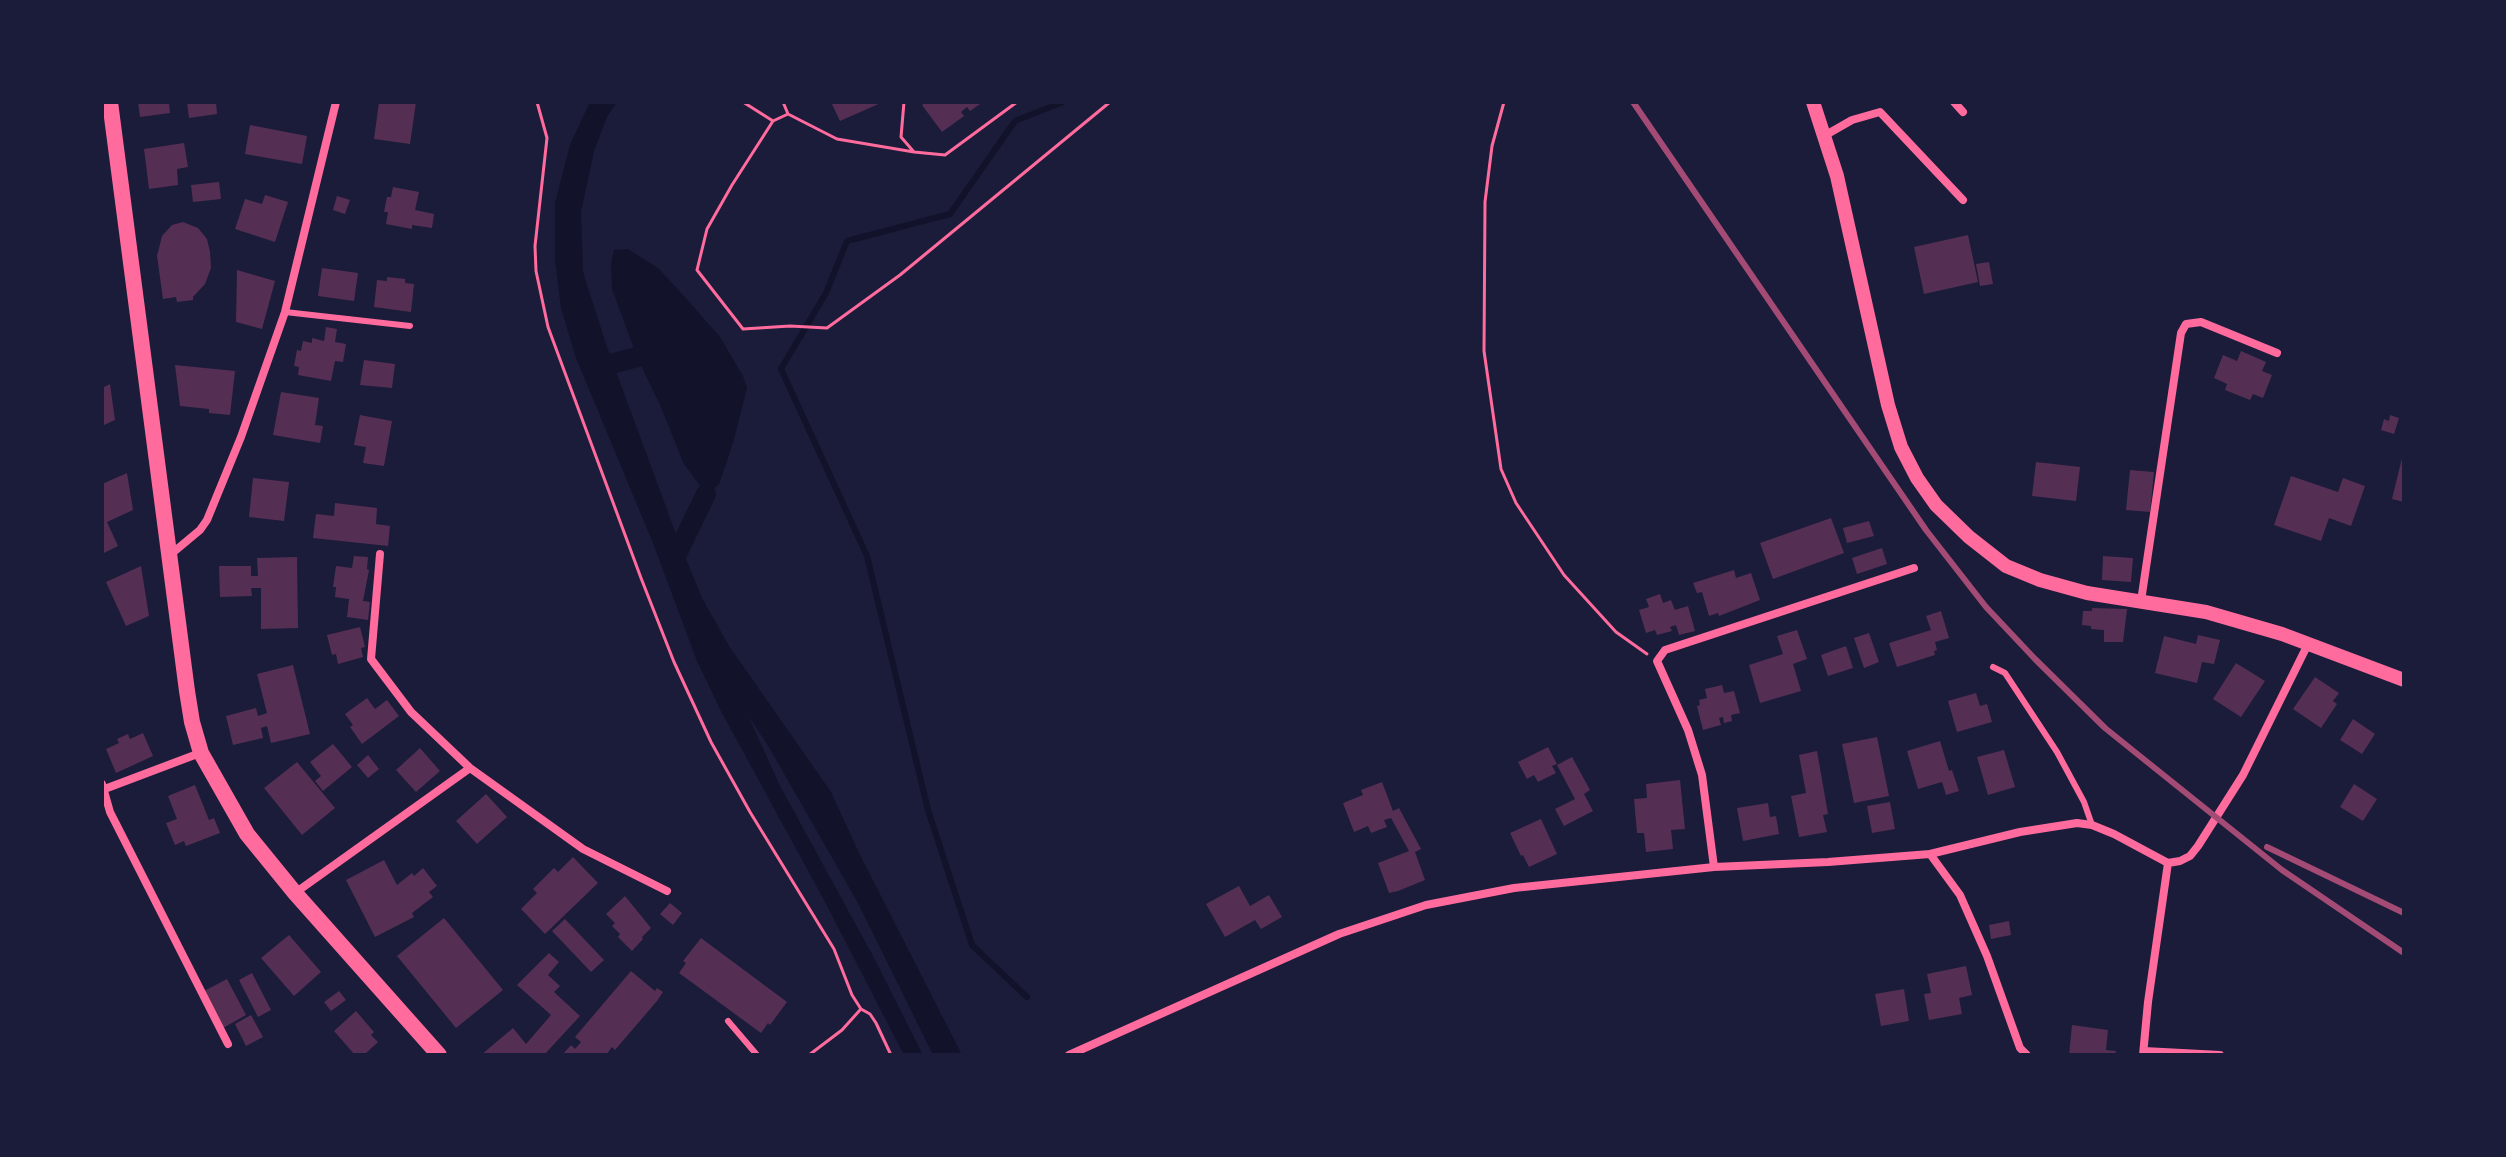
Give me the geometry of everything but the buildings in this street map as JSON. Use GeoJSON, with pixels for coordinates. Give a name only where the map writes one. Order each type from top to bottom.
{"type":"FeatureCollection","features":[{"type":"Feature","properties":{"kind":"main road"},"geometry":{"type":"LineString","coordinates":[[107,104],[187,691],[201,753],[247,834],[295,893],[439,1055]]}},
{"type":"Feature","properties":{"kind":"street"},"geometry":{"type":"LineString","coordinates":[[170,555],[200,530],[207,520],[241,437],[285,312],[336,102]]}},
{"type":"Feature","properties":{"kind":"street"},"geometry":{"type":"LineString","coordinates":[[1813,102],[1837,176],[1888,405],[1901,447],[1936,505],[1969,537],[2006,566],[2040,580],[2087,593],[2206,612],[2282,634],[2404,680]]}},
{"type":"Feature","properties":{"kind":"street"},"geometry":{"type":"LineString","coordinates":[[1954,102],[1963,112]]}},
{"type":"Feature","properties":{"kind":"street"},"geometry":{"type":"LineString","coordinates":[[1824,136],[1852,120],[1880,112],[1963,200]]}},
{"type":"Feature","properties":{"kind":"street"},"geometry":{"type":"LineString","coordinates":[[2141,601],[2181,333],[2186,324],[2201,322],[2277,353]]}},
{"type":"Feature","properties":{"kind":"street"},"geometry":{"type":"LineString","coordinates":[[380,554],[371,659],[411,712],[470,768],[583,849],[667,891]]}},
{"type":"Feature","properties":{"kind":"street"},"geometry":{"type":"LineString","coordinates":[[1714,867],[1702,775],[1688,730],[1657,661],[1665,650],[1914,568]]}},
{"type":"Feature","properties":{"kind":"street"},"geometry":{"type":"LineString","coordinates":[[1069,1055],[1339,934],[1426,905],[1514,888],[1714,867],[1930,854],[2020,832],[2077,823],[2092,825],[2168,863],[2180,861],[2190,856],[2198,846],[2243,775],[2308,644]]}},
{"type":"Feature","properties":{"kind":"street"},"geometry":{"type":"LineString","coordinates":[[201,753],[103,788],[110,812],[228,1044]]}},
{"type":"Feature","properties":{"kind":"street"},"geometry":{"type":"LineString","coordinates":[[295,893],[470,768]]}},
{"type":"Feature","properties":{"kind":"street"},"geometry":{"type":"LineString","coordinates":[[1930,854],[1960,895],[1987,956],[2020,1048],[2027,1055]]}},
{"type":"Feature","properties":{"kind":"street"},"geometry":{"type":"LineString","coordinates":[[2168,863],[2149,989],[2143,1053],[2220,1055]]}},
{"type":"Feature","properties":{"kind":"lane"},"geometry":{"type":"LineString","coordinates":[[285,312],[410,326]]}},
{"type":"Feature","properties":{"kind":"lane"},"geometry":{"type":"LineString","coordinates":[[1993,667],[2005,673],[2035,717],[2076,787],[2092,825]]}},
{"type":"Feature","properties":{"kind":"lane"},"geometry":{"type":"LineString","coordinates":[[728,1021],[757,1055]]}},
{"type":"Feature","properties":{"kind":"path"},"geometry":{"type":"LineString","coordinates":[[537,102],[547,138],[535,246],[536,271],[548,327],[674,662],[711,742],[834,949],[861,1009],[870,1014],[876,1023],[891,1055]]}},
{"type":"Feature","properties":{"kind":"path"},"geometry":{"type":"LineString","coordinates":[[743,102],[773,121]]}},
{"type":"Feature","properties":{"kind":"path"},"geometry":{"type":"LineString","coordinates":[[783,102],[788,114],[837,139],[945,155],[1017,102]]}},
{"type":"Feature","properties":{"kind":"path"},"geometry":{"type":"LineString","coordinates":[[904,102],[901,137],[914,152]]}},
{"type":"Feature","properties":{"kind":"path"},"geometry":{"type":"LineString","coordinates":[[788,114],[773,121],[707,229],[697,270],[743,329],[827,328],[900,275],[1110,102]]}},
{"type":"Feature","properties":{"kind":"path"},"geometry":{"type":"LineString","coordinates":[[1504,102],[1492,146],[1485,202],[1484,321],[1484,351],[1501,469],[1516,503],[1564,575],[1616,632],[1657,661]]}},
{"type":"Feature","properties":{"kind":"path"},"geometry":{"type":"LineString","coordinates":[[809,1055],[842,1030],[861,1009]]}},
{"type":"Feature","properties":{"kind":"shaded area"},"geometry":{"type":"Polygon","coordinates":[[[590,102],[617,102],[607,117],[594,151],[581,212],[583,272],[607,347],[677,537],[702,598],[729,646],[831,792],[962,1055],[933,1055],[858,903],[748,715],[779,784],[923,1055],[904,1055],[697,661],[653,543],[576,358],[561,308],[555,260],[555,203],[570,145],[590,102]]]}},
{"type":"Feature","properties":{"kind":"shaded area"},"geometry":{"type":"Polygon","coordinates":[[[628,249],[658,268],[720,337],[747,388],[719,484],[706,494],[684,464],[637,357],[612,289],[614,250],[628,249]]]}},
{"type":"Feature","properties":{"kind":"waterway"},"geometry":{"type":"LineString","coordinates":[[1027,997],[972,945],[928,810],[867,556],[781,369],[826,293],[847,241],[950,214],[1015,121],[1063,102]]}},
{"type":"Feature","properties":{"kind":"waterway"},"geometry":{"type":"LineString","coordinates":[[600,367],[637,357]]}},
{"type":"Feature","properties":{"kind":"waterway"},"geometry":{"type":"LineString","coordinates":[[674,560],[706,494]]}},
{"type":"Feature","properties":{"kind":"railway"},"geometry":{"type":"LineString","coordinates":[[1633,102],[1926,530],[1986,607],[2105,728],[2282,870],[2404,953]]}},
{"type":"Feature","properties":{"kind":"railway"},"geometry":{"type":"LineString","coordinates":[[2267,847],[2404,913]]}}]}
